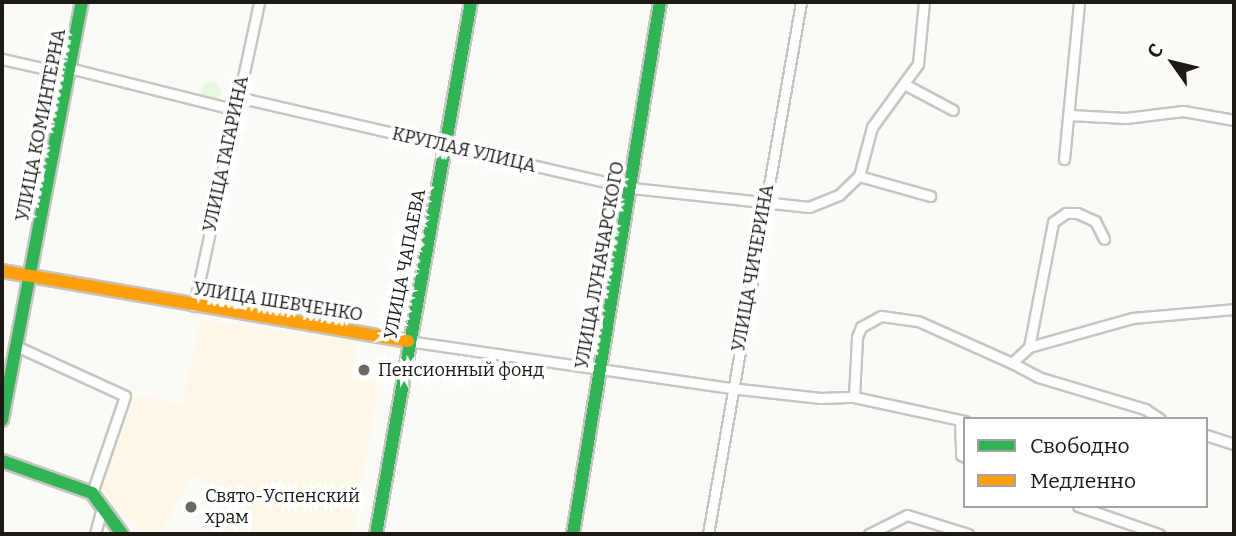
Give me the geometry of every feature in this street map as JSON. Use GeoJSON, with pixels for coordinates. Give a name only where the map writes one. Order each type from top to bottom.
{"type":"FeatureCollection","features":[{"type":"Feature","properties":{"kind":"main road","name":"УЛИЦА КОМИНТЕРНА"},"geometry":{"type":"LineString","coordinates":[[2,420],[82,2]]}},
{"type":"Feature","properties":{"kind":"main road","name":"УЛИЦА ЧАПАЕВА"},"geometry":{"type":"LineString","coordinates":[[376,534],[408,341],[471,2]]}},
{"type":"Feature","properties":{"kind":"main road","name":"УЛИЦА ЛУНАЧАРСКОГО"},"geometry":{"type":"LineString","coordinates":[[573,534],[632,188],[660,2]]}},
{"type":"Feature","properties":{"kind":"main road","name":"УЛИЦА ШЕВЧЕНКО"},"geometry":{"type":"LineString","coordinates":[[2,271],[408,341]]}},
{"type":"Feature","properties":{"kind":"main road"},"geometry":{"type":"LineString","coordinates":[[2,461],[92,493],[122,534]]}},
{"type":"Feature","properties":{"kind":"street","name":"УЛИЦА ГАГАРИНА"},"geometry":{"type":"LineString","coordinates":[[194,306],[259,2]]}},
{"type":"Feature","properties":{"kind":"street","name":"УЛИЦА ЧИЧЕРИНА"},"geometry":{"type":"LineString","coordinates":[[708,534],[730,388],[801,2]]}},
{"type":"Feature","properties":{"kind":"street"},"geometry":{"type":"LineString","coordinates":[[924,2],[918,64],[906,85],[872,127],[859,176],[930,195]]}},
{"type":"Feature","properties":{"kind":"street"},"geometry":{"type":"LineString","coordinates":[[1064,159],[1079,2]]}},
{"type":"Feature","properties":{"kind":"street","name":"КРУГЛАЯ УЛИЦА"},"geometry":{"type":"LineString","coordinates":[[2,59],[69,71],[228,108],[237,97],[632,188],[809,207],[839,195],[859,176]]}},
{"type":"Feature","properties":{"kind":"street"},"geometry":{"type":"LineString","coordinates":[[906,85],[953,110]]}},
{"type":"Feature","properties":{"kind":"street"},"geometry":{"type":"LineString","coordinates":[[1069,115],[1126,118],[1183,111],[1234,120]]}},
{"type":"Feature","properties":{"kind":"street"},"geometry":{"type":"LineString","coordinates":[[1029,347],[1053,222],[1066,213],[1077,213],[1095,221],[1104,239]]}},
{"type":"Feature","properties":{"kind":"street"},"geometry":{"type":"LineString","coordinates":[[1012,363],[1029,347],[1132,318],[1234,309]]}},
{"type":"Feature","properties":{"kind":"street"},"geometry":{"type":"LineString","coordinates":[[854,397],[856,337],[861,327],[881,316],[918,321],[1038,377],[1145,409],[1157,417]]}},
{"type":"Feature","properties":{"kind":"street","name":"УЛИЦА ШЕВЧЕНКО"},"geometry":{"type":"LineString","coordinates":[[408,341],[730,388],[820,398],[854,397],[962,421]]}},
{"type":"Feature","properties":{"kind":"street"},"geometry":{"type":"LineString","coordinates":[[16,346],[125,396],[92,493]]}},
{"type":"Feature","properties":{"kind":"street"},"geometry":{"type":"LineString","coordinates":[[962,421],[963,456]]}},
{"type":"Feature","properties":{"kind":"street"},"geometry":{"type":"LineString","coordinates":[[1208,436],[1234,444]]}},
{"type":"Feature","properties":{"kind":"street"},"geometry":{"type":"LineString","coordinates":[[95,534],[102,507]]}},
{"type":"Feature","properties":{"kind":"street"},"geometry":{"type":"LineString","coordinates":[[1083,508],[1159,534]]}},
{"type":"Feature","properties":{"kind":"street"},"geometry":{"type":"LineString","coordinates":[[869,534],[907,515],[968,534]]}},
{"type":"Feature","properties":{"kind":"shaded area"},"geometry":{"type":"Polygon","coordinates":[[[201,320],[358,342],[351,379],[379,383],[352,534],[217,534],[234,501],[192,475],[160,534],[142,534],[101,488],[137,395],[182,404],[201,320]]]}},
{"type":"Feature","properties":{"kind":"green space"},"geometry":{"type":"Polygon","coordinates":[[[211,82],[218,85],[221,92],[218,99],[211,102],[204,99],[201,92],[204,85],[211,82]]]}},
{"type":"Feature","properties":{"kind":"traffic: fast"},"geometry":{"type":"LineString","coordinates":[[2,420],[82,2]]}},
{"type":"Feature","properties":{"kind":"traffic: fast"},"geometry":{"type":"LineString","coordinates":[[376,534],[471,2]]}},
{"type":"Feature","properties":{"kind":"traffic: fast"},"geometry":{"type":"LineString","coordinates":[[573,534],[660,2]]}},
{"type":"Feature","properties":{"kind":"traffic: fast"},"geometry":{"type":"LineString","coordinates":[[2,461],[92,493],[122,534]]}},
{"type":"Feature","properties":{"kind":"traffic: slow"},"geometry":{"type":"LineString","coordinates":[[2,271],[408,341]]}},
{"type":"Feature","properties":{"kind":"place","name":"Пенсионный фонд"},"geometry":{"type":"Point","coordinates":[364,370]}},
{"type":"Feature","properties":{"kind":"place","name":"Свято-Успенский храм"},"geometry":{"type":"Point","coordinates":[191,507]}}]}
